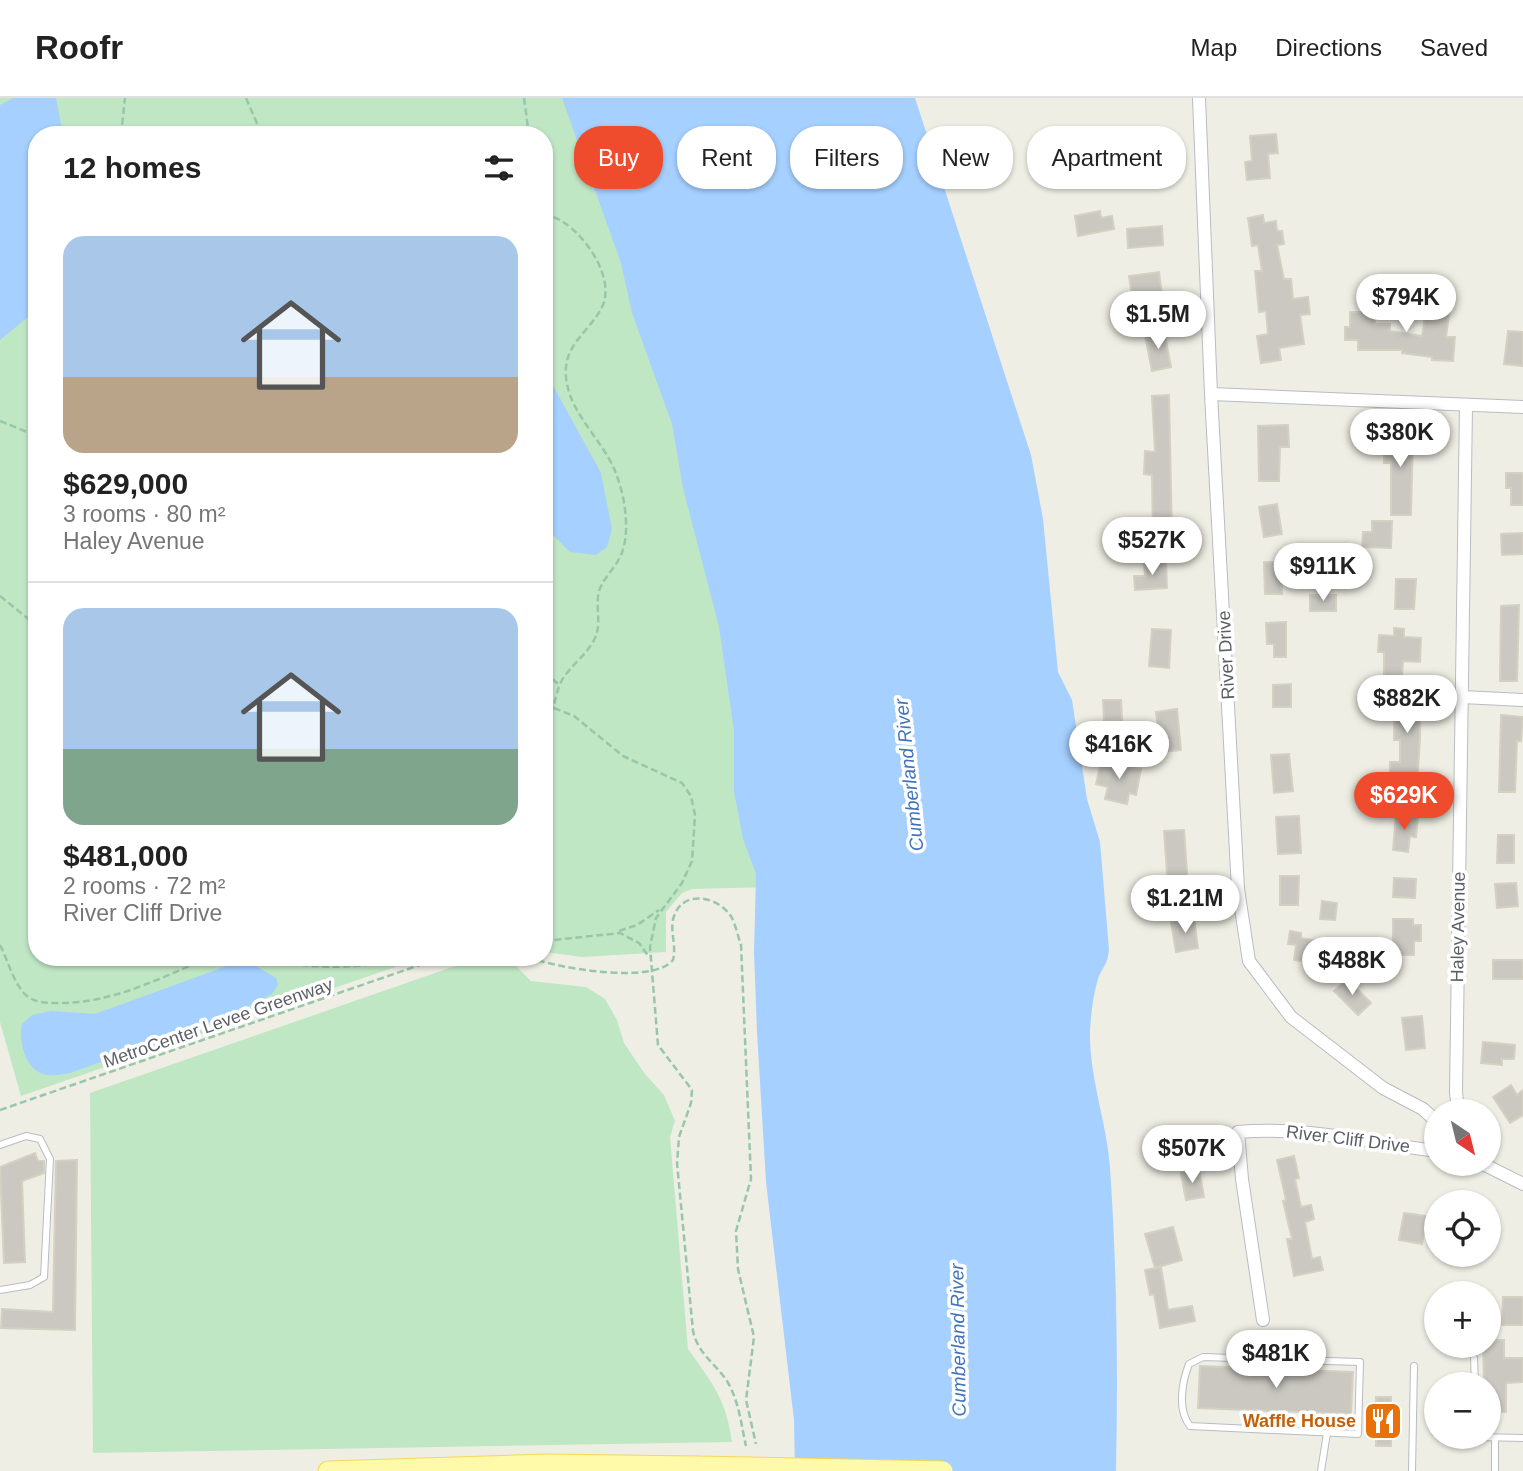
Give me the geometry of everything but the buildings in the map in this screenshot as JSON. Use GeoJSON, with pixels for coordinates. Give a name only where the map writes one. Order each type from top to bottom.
{"type":"FeatureCollection","features":[{"type":"Feature","properties":{"kind":"main road"},"geometry":{"type":"LineString","coordinates":[[328,1471],[546,1464],[943,1471]]}},
{"type":"Feature","properties":{"kind":"street","name":"River Drive"},"geometry":{"type":"LineString","coordinates":[[1199,98],[1211,394],[1238,889],[1250,961],[1291,1017],[1383,1088],[1424,1110]]}},
{"type":"Feature","properties":{"kind":"street"},"geometry":{"type":"LineString","coordinates":[[1211,394],[1523,407]]}},
{"type":"Feature","properties":{"kind":"street","name":"Haley Avenue"},"geometry":{"type":"LineString","coordinates":[[1457,1099],[1466,406]]}},
{"type":"Feature","properties":{"kind":"street"},"geometry":{"type":"LineString","coordinates":[[1462,697],[1523,700]]}},
{"type":"Feature","properties":{"kind":"street","name":"River Cliff Drive"},"geometry":{"type":"LineString","coordinates":[[1263,1320],[1242,1179],[1238,1132],[1266,1130],[1317,1134],[1424,1149]]}},
{"type":"Feature","properties":{"kind":"street"},"geometry":{"type":"LineString","coordinates":[[1502,1174],[1523,1184]]}},
{"type":"Feature","properties":{"kind":"lane"},"geometry":{"type":"LineString","coordinates":[[0,1145],[26,1136],[40,1139],[50,1159],[44,1277],[30,1285],[0,1290]]}},
{"type":"Feature","properties":{"kind":"lane"},"geometry":{"type":"LineString","coordinates":[[1203,1357],[1360,1362],[1358,1434],[1327,1433],[1190,1426],[1185,1419],[1182,1405],[1184,1380],[1189,1364],[1203,1357]]}},
{"type":"Feature","properties":{"kind":"lane"},"geometry":{"type":"LineString","coordinates":[[1474,1358],[1475,1372]]}},
{"type":"Feature","properties":{"kind":"lane"},"geometry":{"type":"LineString","coordinates":[[1412,1471],[1414,1366]]}},
{"type":"Feature","properties":{"kind":"lane"},"geometry":{"type":"LineString","coordinates":[[1321,1471],[1327,1433]]}},
{"type":"Feature","properties":{"kind":"lane"},"geometry":{"type":"LineString","coordinates":[[1501,1438],[1523,1438]]}},
{"type":"Feature","properties":{"kind":"lane"},"geometry":{"type":"LineString","coordinates":[[1494,1471],[1495,1449]]}},
{"type":"Feature","properties":{"kind":"path"},"geometry":{"type":"LineString","coordinates":[[122,126],[125,98]]}},
{"type":"Feature","properties":{"kind":"path"},"geometry":{"type":"LineString","coordinates":[[246,98],[257,126]]}},
{"type":"Feature","properties":{"kind":"path"},"geometry":{"type":"LineString","coordinates":[[524,98],[528,126]]}},
{"type":"Feature","properties":{"kind":"path"},"geometry":{"type":"LineString","coordinates":[[553,217],[563,222],[577,235],[592,254],[604,280],[606,299],[575,342],[569,355],[566,375],[572,401],[616,474],[626,533],[623,551],[600,591],[596,636],[560,685],[554,708],[574,716],[623,755],[676,780],[688,789],[695,815],[692,861],[682,883],[661,908],[653,923],[650,960]]}},
{"type":"Feature","properties":{"kind":"path"},"geometry":{"type":"LineString","coordinates":[[0,421],[28,432]]}},
{"type":"Feature","properties":{"kind":"path"},"geometry":{"type":"LineString","coordinates":[[0,596],[28,619]]}},
{"type":"Feature","properties":{"kind":"path"},"geometry":{"type":"LineString","coordinates":[[553,680],[560,685]]}},
{"type":"Feature","properties":{"kind":"path"},"geometry":{"type":"LineString","coordinates":[[553,964],[606,972],[664,969],[673,960],[673,921],[677,910],[684,903],[694,898],[706,898],[731,917],[741,945],[751,1178],[736,1231],[738,1269],[754,1337],[746,1400],[756,1444]]}},
{"type":"Feature","properties":{"kind":"path"},"geometry":{"type":"LineString","coordinates":[[553,941],[583,939],[614,932],[637,925],[661,908]]}},
{"type":"Feature","properties":{"kind":"path"},"geometry":{"type":"LineString","coordinates":[[614,932],[639,943],[650,960],[658,1045],[692,1090],[691,1103],[679,1137],[677,1163],[693,1331],[703,1355],[732,1391],[746,1446]]}},
{"type":"Feature","properties":{"kind":"path"},"geometry":{"type":"LineString","coordinates":[[0,945],[25,994],[46,1003],[88,1002],[125,993],[190,966]]}},
{"type":"Feature","properties":{"kind":"path","name":"MetroCenter Levee Greenway"},"geometry":{"type":"LineString","coordinates":[[0,1110],[417,966]]}},
{"type":"Feature","properties":{"kind":"green space"},"geometry":{"type":"Polygon","coordinates":[[[0,98],[588,98],[600,126],[574,126],[574,189],[627,189],[631,198],[779,887],[692,889],[682,893],[666,912],[666,952],[582,957],[553,953],[553,126],[28,126],[28,966],[398,966],[21,1096],[0,1022],[0,98]]]}},
{"type":"Feature","properties":{"kind":"green space"},"geometry":{"type":"Polygon","coordinates":[[[455,966],[516,966],[531,981],[586,987],[605,999],[617,1020],[624,1043],[645,1074],[664,1095],[675,1121],[670,1137],[688,1349],[717,1392],[726,1414],[732,1442],[93,1453],[90,1093],[455,966]]]}},
{"type":"Feature","properties":{"kind":"water"},"geometry":{"type":"Polygon","coordinates":[[[13,98],[56,98],[61,126],[28,126],[28,317],[0,340],[0,105],[13,98]]]}},
{"type":"Feature","properties":{"kind":"water","name":"Cumberland River"},"geometry":{"type":"Polygon","coordinates":[[[562,98],[915,98],[924,126],[917,126],[917,189],[945,189],[1031,455],[1043,519],[1058,672],[1072,700],[1087,799],[1100,842],[1109,950],[1092,1005],[1090,1048],[1108,1151],[1112,1206],[1116,1319],[1116,1471],[795,1471],[794,1420],[766,1182],[754,952],[756,874],[743,839],[734,792],[734,731],[719,627],[683,488],[672,424],[632,313],[621,263],[595,189],[663,189],[663,126],[574,126],[574,132],[562,98]]]}},
{"type":"Feature","properties":{"kind":"water"},"geometry":{"type":"Polygon","coordinates":[[[553,385],[601,473],[612,529],[607,547],[596,555],[570,552],[553,535],[553,385]]]}},
{"type":"Feature","properties":{"kind":"water"},"geometry":{"type":"Polygon","coordinates":[[[227,966],[256,966],[276,978],[278,985],[272,994],[232,1015],[70,1073],[40,1073],[29,1062],[25,1055],[21,1031],[22,1024],[32,1015],[51,1011],[95,1014],[227,966]]]}},
{"type":"Feature","properties":{"kind":"place","name":"Waffle House"},"geometry":{"type":"Point","coordinates":[1383,1421]}}]}
